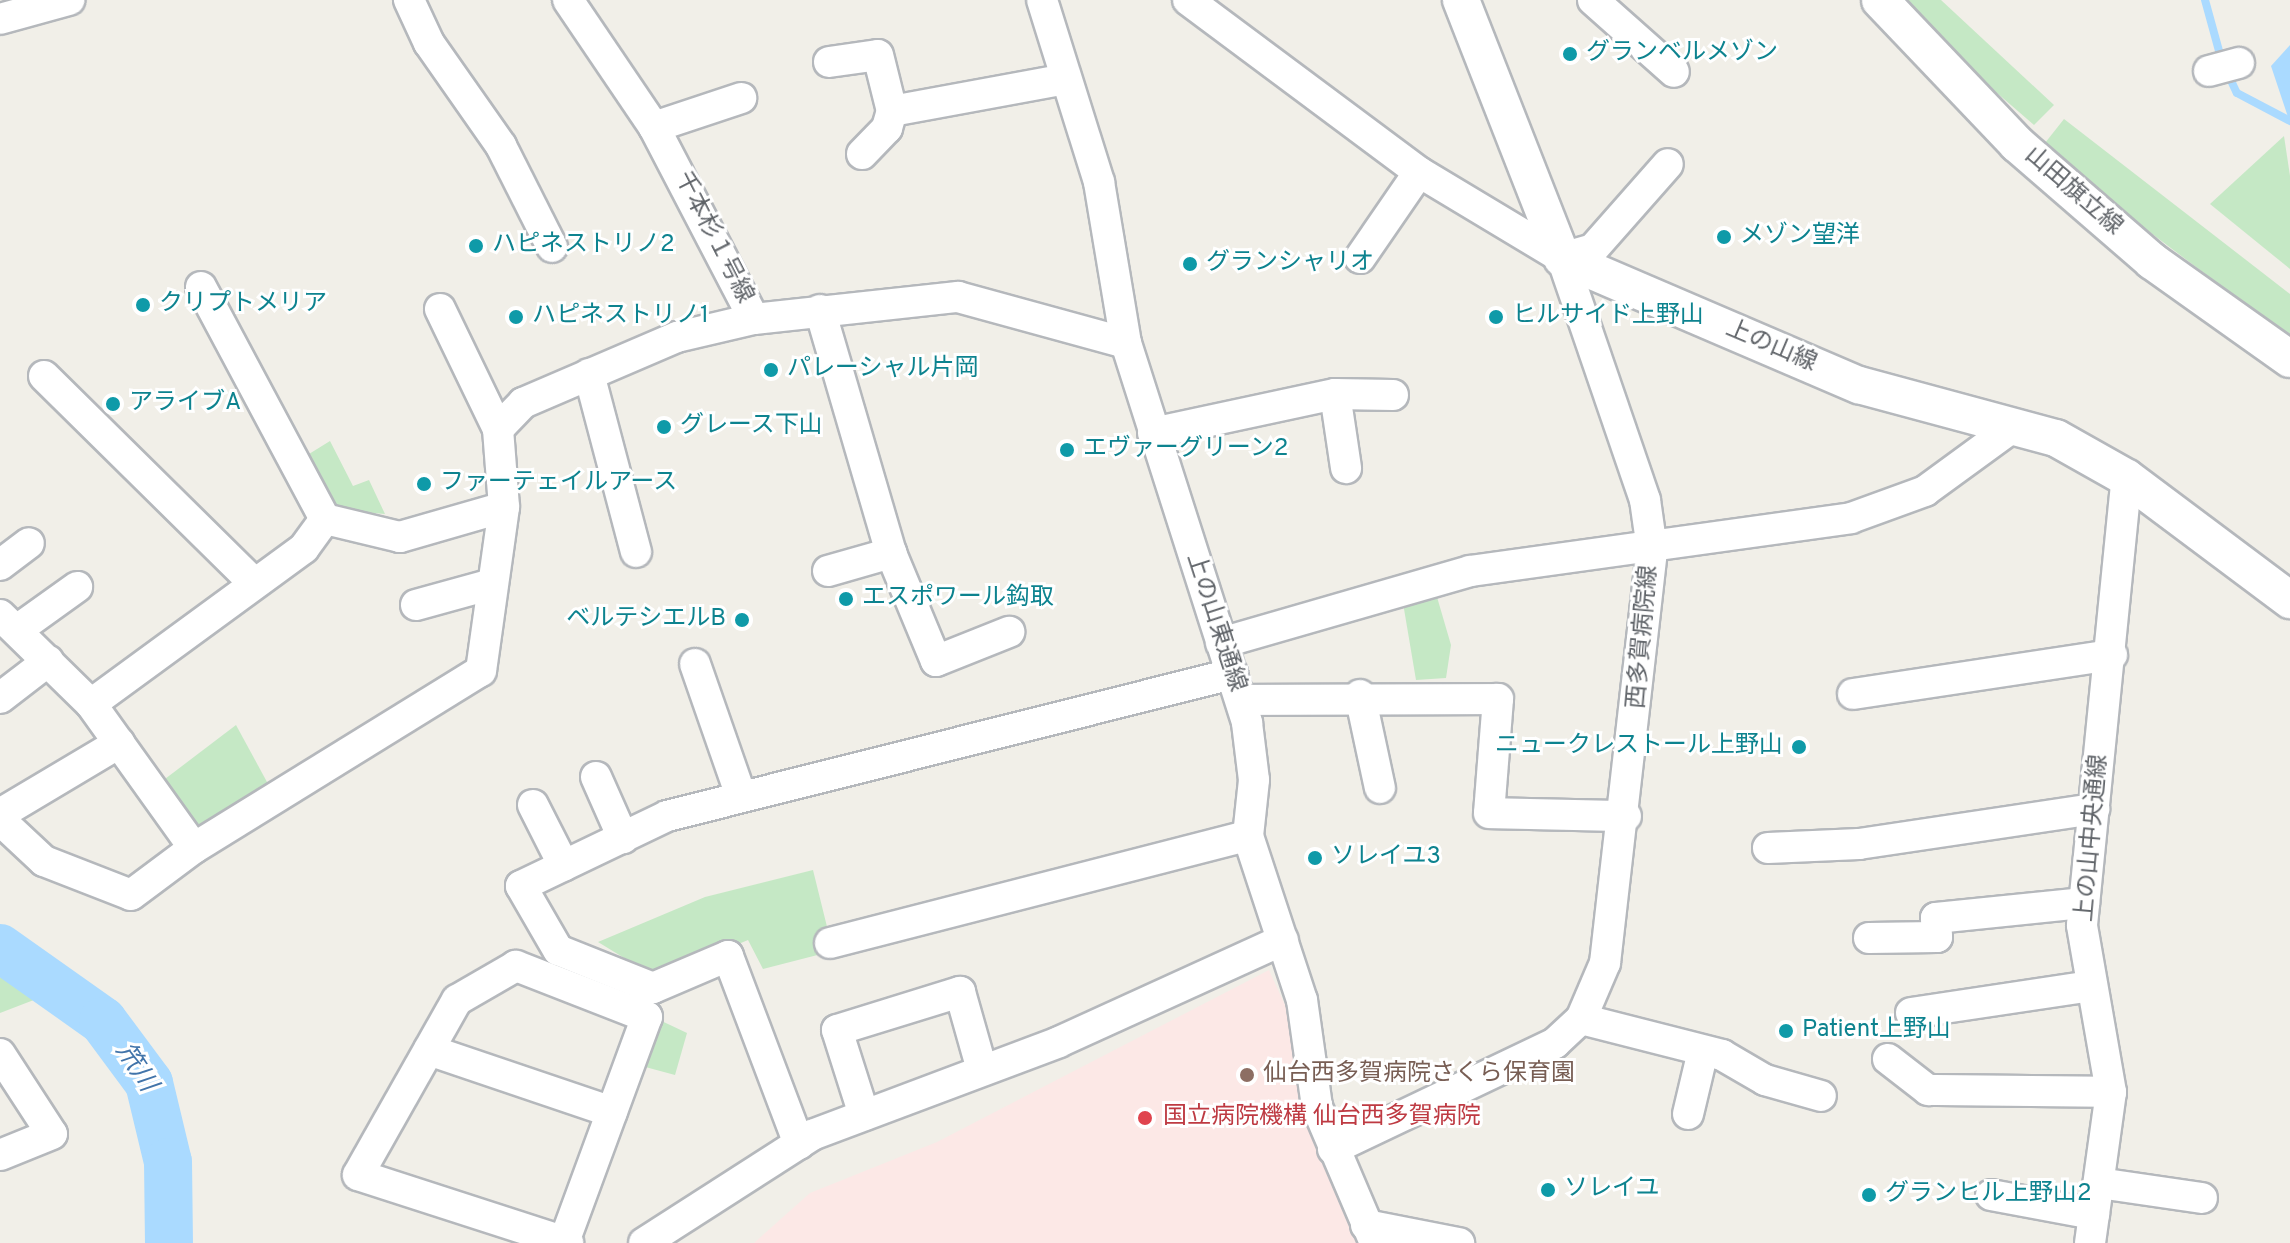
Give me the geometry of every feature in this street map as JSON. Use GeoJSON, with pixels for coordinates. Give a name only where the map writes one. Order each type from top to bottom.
{"type":"FeatureCollection","features":[{"type":"Feature","properties":{"kind":"street"},"geometry":{"type":"LineString","coordinates":[[0,19],[69,0]]}},
{"type":"Feature","properties":{"kind":"street"},"geometry":{"type":"LineString","coordinates":[[409,0],[429,43],[501,146],[552,247]]}},
{"type":"Feature","properties":{"kind":"street","name":"千本杉１号線"},"geometry":{"type":"LineString","coordinates":[[568,0],[654,127],[754,319],[958,297],[1126,343]]}},
{"type":"Feature","properties":{"kind":"street","name":"上の山東通線"},"geometry":{"type":"LineString","coordinates":[[1042,0],[1099,182],[1126,343],[1237,687],[1254,780],[1248,836],[1302,1000],[1317,1107],[1371,1234]]}},
{"type":"Feature","properties":{"kind":"street","name":"上の山線"},"geometry":{"type":"LineString","coordinates":[[1188,0],[1419,172],[1562,258],[1859,385],[2056,438],[2127,478],[2290,600]]}},
{"type":"Feature","properties":{"kind":"street","name":"西多賀病院線"},"geometry":{"type":"LineString","coordinates":[[1333,1149],[1555,1043],[1581,1019],[1605,963],[1626,816],[1652,549],[1645,500],[1562,258],[1461,0]]}},
{"type":"Feature","properties":{"kind":"street"},"geometry":{"type":"LineString","coordinates":[[1593,0],[1674,72]]}},
{"type":"Feature","properties":{"kind":"street","name":"山田旗立線"},"geometry":{"type":"LineString","coordinates":[[1880,0],[2017,144],[2152,261],[2290,359]]}},
{"type":"Feature","properties":{"kind":"street"},"geometry":{"type":"LineString","coordinates":[[829,62],[878,55],[892,111],[887,128],[862,154]]}},
{"type":"Feature","properties":{"kind":"street"},"geometry":{"type":"LineString","coordinates":[[2209,71],[2239,63]]}},
{"type":"Feature","properties":{"kind":"street"},"geometry":{"type":"LineString","coordinates":[[892,111],[1066,79]]}},
{"type":"Feature","properties":{"kind":"street"},"geometry":{"type":"LineString","coordinates":[[654,127],[741,98]]}},
{"type":"Feature","properties":{"kind":"street"},"geometry":{"type":"LineString","coordinates":[[1562,258],[1593,249],[1668,164]]}},
{"type":"Feature","properties":{"kind":"street"},"geometry":{"type":"LineString","coordinates":[[1360,258],[1419,172]]}},
{"type":"Feature","properties":{"kind":"street"},"geometry":{"type":"LineString","coordinates":[[201,287],[325,519],[400,537],[504,507]]}},
{"type":"Feature","properties":{"kind":"street"},"geometry":{"type":"LineString","coordinates":[[119,743],[0,817],[44,861],[131,895],[194,848],[481,671],[504,507],[498,429],[440,309]]}},
{"type":"Feature","properties":{"kind":"street"},"geometry":{"type":"LineString","coordinates":[[820,310],[891,553],[936,661],[1009,632]]}},
{"type":"Feature","properties":{"kind":"street"},"geometry":{"type":"LineString","coordinates":[[498,429],[523,403],[589,374],[677,337],[754,319]]}},
{"type":"Feature","properties":{"kind":"street"},"geometry":{"type":"LineString","coordinates":[[589,374],[636,552]]}},
{"type":"Feature","properties":{"kind":"street"},"geometry":{"type":"LineString","coordinates":[[44,376],[252,581]]}},
{"type":"Feature","properties":{"kind":"street"},"geometry":{"type":"LineString","coordinates":[[1335,394],[1346,468]]}},
{"type":"Feature","properties":{"kind":"street"},"geometry":{"type":"LineString","coordinates":[[1153,433],[1335,394],[1393,395]]}},
{"type":"Feature","properties":{"kind":"street"},"geometry":{"type":"LineString","coordinates":[[1221,643],[1470,571],[1652,549],[1851,518],[1925,491],[2014,426]]}},
{"type":"Feature","properties":{"kind":"street","name":"上の山中央通線"},"geometry":{"type":"LineString","coordinates":[[2092,1228],[2111,1092],[2092,986],[2084,903],[2112,655],[2127,478]]}},
{"type":"Feature","properties":{"kind":"street"},"geometry":{"type":"LineString","coordinates":[[91,704],[252,581],[304,548],[325,519]]}},
{"type":"Feature","properties":{"kind":"street"},"geometry":{"type":"LineString","coordinates":[[0,565],[29,543]]}},
{"type":"Feature","properties":{"kind":"street"},"geometry":{"type":"LineString","coordinates":[[828,571],[891,553]]}},
{"type":"Feature","properties":{"kind":"street"},"geometry":{"type":"LineString","coordinates":[[416,605],[492,584]]}},
{"type":"Feature","properties":{"kind":"street"},"geometry":{"type":"LineString","coordinates":[[77,587],[9,622],[91,704],[194,848]]}},
{"type":"Feature","properties":{"kind":"street"},"geometry":{"type":"LineString","coordinates":[[1853,694],[2112,655]]}},
{"type":"Feature","properties":{"kind":"street"},"geometry":{"type":"LineString","coordinates":[[0,698],[48,661]]}},
{"type":"Feature","properties":{"kind":"street"},"geometry":{"type":"LineString","coordinates":[[695,664],[741,796]]}},
{"type":"Feature","properties":{"kind":"street"},"geometry":{"type":"LineString","coordinates":[[799,1144],[728,956],[653,988],[558,950],[521,886],[667,816],[741,796],[1237,687],[1498,699],[1489,813],[1626,816]]}},
{"type":"Feature","properties":{"kind":"street"},"geometry":{"type":"LineString","coordinates":[[1360,695],[1380,788]]}},
{"type":"Feature","properties":{"kind":"street"},"geometry":{"type":"LineString","coordinates":[[596,777],[623,838]]}},
{"type":"Feature","properties":{"kind":"street"},"geometry":{"type":"LineString","coordinates":[[533,805],[564,866]]}},
{"type":"Feature","properties":{"kind":"street"},"geometry":{"type":"LineString","coordinates":[[1768,848],[1859,844],[2094,809]]}},
{"type":"Feature","properties":{"kind":"street"},"geometry":{"type":"LineString","coordinates":[[830,943],[1248,836]]}},
{"type":"Feature","properties":{"kind":"street"},"geometry":{"type":"LineString","coordinates":[[1869,938],[1937,937],[1936,918],[2084,903]]}},
{"type":"Feature","properties":{"kind":"street"},"geometry":{"type":"LineString","coordinates":[[644,1243],[799,1144],[981,1066],[1059,1042],[1283,940]]}},
{"type":"Feature","properties":{"kind":"street"},"geometry":{"type":"LineString","coordinates":[[516,966],[647,1017],[566,1242],[358,1175],[429,1050],[457,1000],[516,966]]}},
{"type":"Feature","properties":{"kind":"street"},"geometry":{"type":"LineString","coordinates":[[1911,1013],[2092,986]]}},
{"type":"Feature","properties":{"kind":"street"},"geometry":{"type":"LineString","coordinates":[[864,1115],[837,1030],[960,992],[981,1066]]}},
{"type":"Feature","properties":{"kind":"street"},"geometry":{"type":"LineString","coordinates":[[1581,1019],[1703,1051],[1821,1096]]}},
{"type":"Feature","properties":{"kind":"street"},"geometry":{"type":"LineString","coordinates":[[429,1050],[612,1112]]}},
{"type":"Feature","properties":{"kind":"street"},"geometry":{"type":"LineString","coordinates":[[1688,1114],[1703,1051]]}},
{"type":"Feature","properties":{"kind":"street"},"geometry":{"type":"LineString","coordinates":[[0,1054],[52,1134],[0,1155]]}},
{"type":"Feature","properties":{"kind":"street"},"geometry":{"type":"LineString","coordinates":[[1888,1059],[1928,1090],[2111,1092]]}},
{"type":"Feature","properties":{"kind":"street"},"geometry":{"type":"LineString","coordinates":[[2099,1183],[2202,1198]]}},
{"type":"Feature","properties":{"kind":"street"},"geometry":{"type":"LineString","coordinates":[[1991,1195],[2092,1228]]}},
{"type":"Feature","properties":{"kind":"street"},"geometry":{"type":"LineString","coordinates":[[1371,1234],[1459,1243]]}},
{"type":"Feature","properties":{"kind":"shaded area","name":"国立病院機構 仙台西多賀病院"},"geometry":{"type":"Polygon","coordinates":[[[1269,970],[1290,1016],[1299,1094],[1359,1243],[754,1243],[810,1193],[937,1142],[1269,970]]]}},
{"type":"Feature","properties":{"kind":"green space"},"geometry":{"type":"Polygon","coordinates":[[[1906,0],[1941,0],[2054,105],[2034,125],[1960,61],[1906,0]]]}},
{"type":"Feature","properties":{"kind":"green space"},"geometry":{"type":"Polygon","coordinates":[[[2064,119],[2290,294],[2290,338],[2094,190],[2045,143],[2064,119]]]}},
{"type":"Feature","properties":{"kind":"green space"},"geometry":{"type":"Polygon","coordinates":[[[2284,136],[2290,176],[2290,269],[2210,204],[2284,136]]]}},
{"type":"Feature","properties":{"kind":"green space"},"geometry":{"type":"Polygon","coordinates":[[[330,441],[353,486],[369,480],[385,514],[337,510],[309,454],[330,441]]]}},
{"type":"Feature","properties":{"kind":"green space"},"geometry":{"type":"Polygon","coordinates":[[[1437,597],[1451,645],[1446,678],[1416,680],[1403,603],[1437,597]]]}},
{"type":"Feature","properties":{"kind":"green space"},"geometry":{"type":"Polygon","coordinates":[[[236,725],[273,793],[200,838],[161,782],[236,725]]]}},
{"type":"Feature","properties":{"kind":"green space"},"geometry":{"type":"Polygon","coordinates":[[[813,870],[833,951],[763,969],[748,940],[657,978],[598,942],[705,897],[813,870]]]}},
{"type":"Feature","properties":{"kind":"green space"},"geometry":{"type":"Polygon","coordinates":[[[0,977],[39,998],[0,1013],[0,977]]]}},
{"type":"Feature","properties":{"kind":"green space"},"geometry":{"type":"Polygon","coordinates":[[[651,1016],[687,1033],[675,1075],[638,1065],[651,1016]]]}},
{"type":"Feature","properties":{"kind":"water"},"geometry":{"type":"Polygon","coordinates":[[[2290,45],[2290,123],[2271,66],[2290,45]]]}},
{"type":"Feature","properties":{"kind":"waterway"},"geometry":{"type":"LineString","coordinates":[[2205,0],[2221,58]]}},
{"type":"Feature","properties":{"kind":"waterway"},"geometry":{"type":"LineString","coordinates":[[2227,72],[2237,93],[2290,121]]}},
{"type":"Feature","properties":{"kind":"waterway","name":"笊川"},"geometry":{"type":"LineString","coordinates":[[0,948],[103,1021],[149,1083],[168,1162],[169,1243]]}},
{"type":"Feature","properties":{"kind":"place","name":"グランベルメゾン"},"geometry":{"type":"Point","coordinates":[1570,54]}},
{"type":"Feature","properties":{"kind":"place","name":"メゾン望洋"},"geometry":{"type":"Point","coordinates":[1724,237]}},
{"type":"Feature","properties":{"kind":"place","name":"ハピネストリノ2"},"geometry":{"type":"Point","coordinates":[476,246]}},
{"type":"Feature","properties":{"kind":"place","name":"グランシャリオ"},"geometry":{"type":"Point","coordinates":[1190,264]}},
{"type":"Feature","properties":{"kind":"place","name":"クリプトメリア"},"geometry":{"type":"Point","coordinates":[143,305]}},
{"type":"Feature","properties":{"kind":"place","name":"ハピネストリノ1"},"geometry":{"type":"Point","coordinates":[516,317]}},
{"type":"Feature","properties":{"kind":"place","name":"ヒルサイド上野山"},"geometry":{"type":"Point","coordinates":[1496,317]}},
{"type":"Feature","properties":{"kind":"place","name":"パレーシャル片岡"},"geometry":{"type":"Point","coordinates":[771,370]}},
{"type":"Feature","properties":{"kind":"place","name":"アライブA"},"geometry":{"type":"Point","coordinates":[113,404]}},
{"type":"Feature","properties":{"kind":"place","name":"グレース下山"},"geometry":{"type":"Point","coordinates":[664,427]}},
{"type":"Feature","properties":{"kind":"place","name":"エヴァーグリーン2"},"geometry":{"type":"Point","coordinates":[1067,450]}},
{"type":"Feature","properties":{"kind":"place","name":"ファーテェイルアース"},"geometry":{"type":"Point","coordinates":[424,484]}},
{"type":"Feature","properties":{"kind":"place","name":"エスポワール鈎取"},"geometry":{"type":"Point","coordinates":[846,599]}},
{"type":"Feature","properties":{"kind":"place","name":"ベルテシエルB"},"geometry":{"type":"Point","coordinates":[742,620]}},
{"type":"Feature","properties":{"kind":"place","name":"ニュークレストール上野山"},"geometry":{"type":"Point","coordinates":[1799,747]}},
{"type":"Feature","properties":{"kind":"place","name":"ソレイユ3"},"geometry":{"type":"Point","coordinates":[1315,858]}},
{"type":"Feature","properties":{"kind":"place","name":"Patient上野山"},"geometry":{"type":"Point","coordinates":[1786,1031]}},
{"type":"Feature","properties":{"kind":"place","name":"仙台西多賀病院さくら保育園"},"geometry":{"type":"Point","coordinates":[1247,1075]}},
{"type":"Feature","properties":{"kind":"place","name":"国立病院機構 仙台西多賀病院"},"geometry":{"type":"Point","coordinates":[1145,1118]}},
{"type":"Feature","properties":{"kind":"place","name":"ソレイユ"},"geometry":{"type":"Point","coordinates":[1548,1190]}},
{"type":"Feature","properties":{"kind":"place","name":"グランヒル上野山2"},"geometry":{"type":"Point","coordinates":[1869,1195]}}]}
